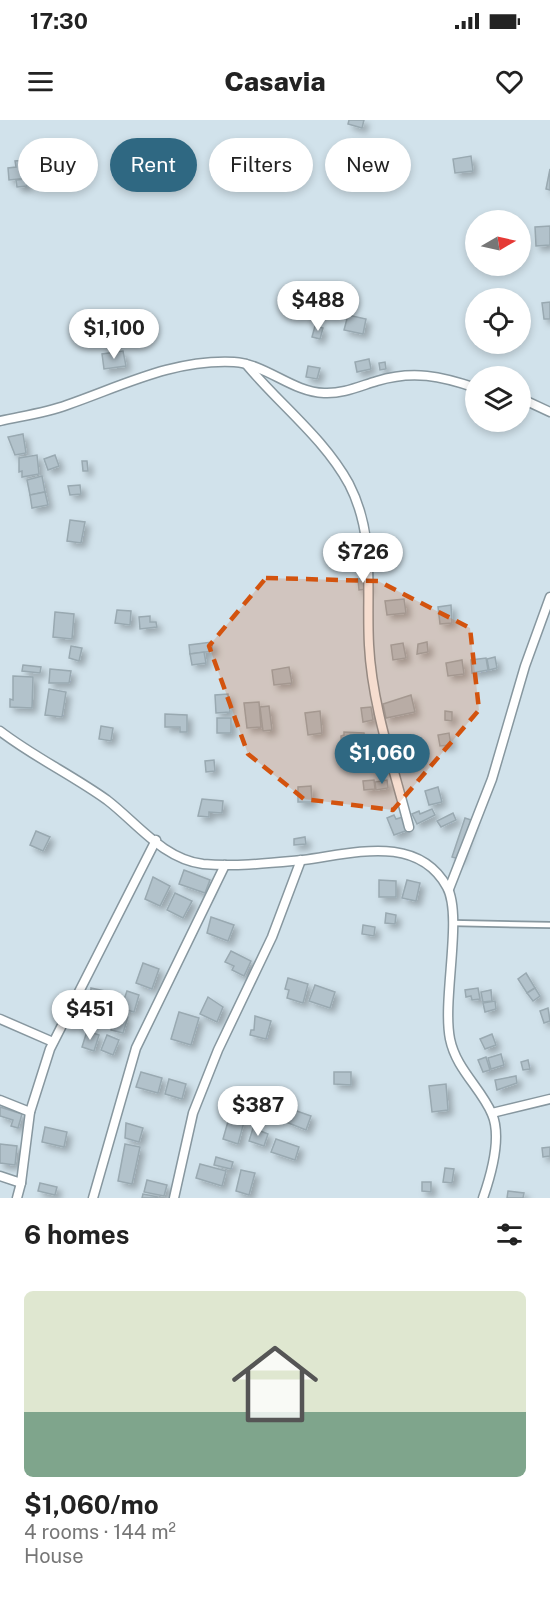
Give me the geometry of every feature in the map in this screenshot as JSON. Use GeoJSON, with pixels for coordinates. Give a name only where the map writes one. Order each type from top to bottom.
{"type":"FeatureCollection","features":[{"type":"Feature","properties":{"kind":"street"},"geometry":{"type":"LineString","coordinates":[[0,421],[66,406],[152,373],[210,363],[246,364],[309,391],[325,393],[343,392],[379,380],[414,374],[465,384]]}},
{"type":"Feature","properties":{"kind":"street"},"geometry":{"type":"LineString","coordinates":[[246,364],[275,398],[321,443],[349,485],[359,508],[368,543],[369,644],[373,674],[381,720],[409,827]]}},
{"type":"Feature","properties":{"kind":"street"},"geometry":{"type":"LineString","coordinates":[[531,403],[550,412]]}},
{"type":"Feature","properties":{"kind":"street"},"geometry":{"type":"LineString","coordinates":[[483,1198],[496,1138],[492,1113],[462,1070],[450,1042],[447,996],[452,923],[449,889],[492,779],[525,666],[550,597]]}},
{"type":"Feature","properties":{"kind":"street"},"geometry":{"type":"LineString","coordinates":[[0,731],[108,801],[130,823],[156,840],[174,856],[201,864],[225,865],[302,860],[374,850],[403,852],[424,861],[437,871],[449,889]]}},
{"type":"Feature","properties":{"kind":"street"},"geometry":{"type":"LineString","coordinates":[[17,1198],[30,1112],[53,1042],[156,840]]}},
{"type":"Feature","properties":{"kind":"street"},"geometry":{"type":"LineString","coordinates":[[174,1198],[193,1113],[218,1050],[272,937],[302,860]]}},
{"type":"Feature","properties":{"kind":"street"},"geometry":{"type":"LineString","coordinates":[[93,1198],[136,1048],[225,865]]}},
{"type":"Feature","properties":{"kind":"street"},"geometry":{"type":"LineString","coordinates":[[0,1018],[53,1042]]}},
{"type":"Feature","properties":{"kind":"street"},"geometry":{"type":"LineString","coordinates":[[492,1113],[550,1099]]}},
{"type":"Feature","properties":{"kind":"street"},"geometry":{"type":"LineString","coordinates":[[0,1100],[30,1112]]}},
{"type":"Feature","properties":{"kind":"street"},"geometry":{"type":"LineString","coordinates":[[0,1176],[21,1183]]}},
{"type":"Feature","properties":{"kind":"lane"},"geometry":{"type":"LineString","coordinates":[[452,923],[550,925]]}},
{"type":"Feature","properties":{"kind":"highlighted area"},"geometry":{"type":"Polygon","coordinates":[[[266,578],[378,581],[470,628],[479,710],[393,810],[304,799],[248,754],[209,646],[266,578]]]}},
{"type":"Feature","properties":{"kind":"building"},"geometry":{"type":"Polygon","coordinates":[[[349,120],[364,120],[362,128],[348,124],[349,120]]]}},
{"type":"Feature","properties":{"kind":"building"},"geometry":{"type":"Polygon","coordinates":[[[471,156],[473,171],[455,173],[453,159],[471,156]]]}},
{"type":"Feature","properties":{"kind":"building"},"geometry":{"type":"Polygon","coordinates":[[[15,161],[18,161],[18,179],[9,180],[8,168],[16,167],[15,161]]]}},
{"type":"Feature","properties":{"kind":"building"},"geometry":{"type":"Polygon","coordinates":[[[550,169],[550,190],[546,189],[550,169]]]}},
{"type":"Feature","properties":{"kind":"building"},"geometry":{"type":"Polygon","coordinates":[[[550,226],[550,245],[536,246],[535,227],[550,226]]]}},
{"type":"Feature","properties":{"kind":"building"},"geometry":{"type":"Polygon","coordinates":[[[550,302],[550,319],[544,319],[542,303],[550,302]]]}},
{"type":"Feature","properties":{"kind":"building"},"geometry":{"type":"Polygon","coordinates":[[[348,315],[366,319],[363,334],[344,330],[348,315]]]}},
{"type":"Feature","properties":{"kind":"building"},"geometry":{"type":"Polygon","coordinates":[[[315,326],[323,328],[320,339],[312,337],[315,326]]]}},
{"type":"Feature","properties":{"kind":"building"},"geometry":{"type":"Polygon","coordinates":[[[123,351],[126,366],[104,369],[102,354],[123,351]]]}},
{"type":"Feature","properties":{"kind":"building"},"geometry":{"type":"Polygon","coordinates":[[[369,359],[371,369],[357,372],[355,362],[369,359]]]}},
{"type":"Feature","properties":{"kind":"building"},"geometry":{"type":"Polygon","coordinates":[[[385,362],[386,369],[380,370],[379,363],[385,362]]]}},
{"type":"Feature","properties":{"kind":"building"},"geometry":{"type":"Polygon","coordinates":[[[308,366],[320,368],[317,379],[306,377],[308,366]]]}},
{"type":"Feature","properties":{"kind":"building"},"geometry":{"type":"Polygon","coordinates":[[[23,434],[26,453],[15,455],[8,437],[23,434]]]}},
{"type":"Feature","properties":{"kind":"building"},"geometry":{"type":"Polygon","coordinates":[[[37,455],[39,474],[22,477],[22,471],[19,472],[19,458],[37,455]]]}},
{"type":"Feature","properties":{"kind":"building"},"geometry":{"type":"Polygon","coordinates":[[[55,455],[59,466],[48,470],[44,459],[55,455]]]}},
{"type":"Feature","properties":{"kind":"building"},"geometry":{"type":"Polygon","coordinates":[[[82,461],[87,461],[88,471],[83,471],[82,461]]]}},
{"type":"Feature","properties":{"kind":"building"},"geometry":{"type":"Polygon","coordinates":[[[42,476],[45,492],[30,495],[27,480],[42,476]]]}},
{"type":"Feature","properties":{"kind":"building"},"geometry":{"type":"Polygon","coordinates":[[[80,485],[81,494],[70,495],[68,486],[80,485]]]}},
{"type":"Feature","properties":{"kind":"building"},"geometry":{"type":"Polygon","coordinates":[[[45,492],[48,505],[32,508],[30,495],[45,492]]]}},
{"type":"Feature","properties":{"kind":"building"},"geometry":{"type":"Polygon","coordinates":[[[70,520],[85,522],[81,543],[67,541],[70,520]]]}},
{"type":"Feature","properties":{"kind":"building"},"geometry":{"type":"Polygon","coordinates":[[[366,578],[368,589],[359,590],[358,579],[366,578]]]}},
{"type":"Feature","properties":{"kind":"building"},"geometry":{"type":"Polygon","coordinates":[[[404,599],[406,613],[387,615],[385,601],[404,599]]]}},
{"type":"Feature","properties":{"kind":"building"},"geometry":{"type":"Polygon","coordinates":[[[451,605],[452,623],[440,624],[438,607],[451,605]]]}},
{"type":"Feature","properties":{"kind":"building"},"geometry":{"type":"Polygon","coordinates":[[[117,610],[131,611],[130,625],[115,623],[117,610]]]}},
{"type":"Feature","properties":{"kind":"building"},"geometry":{"type":"Polygon","coordinates":[[[55,612],[74,614],[72,639],[53,637],[55,612]]]}},
{"type":"Feature","properties":{"kind":"building"},"geometry":{"type":"Polygon","coordinates":[[[150,616],[150,622],[156,622],[157,627],[140,629],[139,617],[150,616]]]}},
{"type":"Feature","properties":{"kind":"building"},"geometry":{"type":"Polygon","coordinates":[[[212,642],[213,651],[190,654],[189,645],[212,642]]]}},
{"type":"Feature","properties":{"kind":"building"},"geometry":{"type":"Polygon","coordinates":[[[427,642],[428,652],[417,654],[418,644],[427,642]]]}},
{"type":"Feature","properties":{"kind":"building"},"geometry":{"type":"Polygon","coordinates":[[[403,643],[406,658],[393,660],[391,645],[403,643]]]}},
{"type":"Feature","properties":{"kind":"building"},"geometry":{"type":"Polygon","coordinates":[[[71,646],[82,648],[79,661],[69,658],[71,646]]]}},
{"type":"Feature","properties":{"kind":"building"},"geometry":{"type":"Polygon","coordinates":[[[204,652],[206,663],[192,665],[190,654],[204,652]]]}},
{"type":"Feature","properties":{"kind":"building"},"geometry":{"type":"Polygon","coordinates":[[[495,657],[497,668],[489,670],[487,659],[495,657]]]}},
{"type":"Feature","properties":{"kind":"building"},"geometry":{"type":"Polygon","coordinates":[[[486,658],[488,670],[472,673],[471,660],[486,658]]]}},
{"type":"Feature","properties":{"kind":"building"},"geometry":{"type":"Polygon","coordinates":[[[462,660],[464,674],[448,676],[446,663],[462,660]]]}},
{"type":"Feature","properties":{"kind":"building"},"geometry":{"type":"Polygon","coordinates":[[[23,665],[41,667],[40,673],[22,671],[23,665]]]}},
{"type":"Feature","properties":{"kind":"building"},"geometry":{"type":"Polygon","coordinates":[[[289,667],[292,683],[274,685],[272,670],[289,667]]]}},
{"type":"Feature","properties":{"kind":"building"},"geometry":{"type":"Polygon","coordinates":[[[50,669],[71,671],[69,683],[49,683],[50,669]]]}},
{"type":"Feature","properties":{"kind":"building"},"geometry":{"type":"Polygon","coordinates":[[[13,676],[33,677],[32,708],[10,707],[10,699],[13,700],[13,676]]]}},
{"type":"Feature","properties":{"kind":"building"},"geometry":{"type":"Polygon","coordinates":[[[49,689],[66,692],[62,717],[45,715],[49,689]]]}},
{"type":"Feature","properties":{"kind":"building"},"geometry":{"type":"Polygon","coordinates":[[[228,694],[230,712],[216,713],[215,695],[228,694]]]}},
{"type":"Feature","properties":{"kind":"building"},"geometry":{"type":"Polygon","coordinates":[[[411,695],[415,712],[386,718],[383,704],[411,695]]]}},
{"type":"Feature","properties":{"kind":"building"},"geometry":{"type":"Polygon","coordinates":[[[259,702],[261,727],[247,728],[244,703],[259,702]]]}},
{"type":"Feature","properties":{"kind":"building"},"geometry":{"type":"Polygon","coordinates":[[[269,706],[272,730],[263,731],[260,707],[269,706]]]}},
{"type":"Feature","properties":{"kind":"building"},"geometry":{"type":"Polygon","coordinates":[[[371,707],[373,720],[363,722],[361,708],[371,707]]]}},
{"type":"Feature","properties":{"kind":"building"},"geometry":{"type":"Polygon","coordinates":[[[320,711],[322,733],[308,735],[305,713],[320,711]]]}},
{"type":"Feature","properties":{"kind":"building"},"geometry":{"type":"Polygon","coordinates":[[[445,711],[452,712],[452,721],[445,720],[445,711]]]}},
{"type":"Feature","properties":{"kind":"building"},"geometry":{"type":"Polygon","coordinates":[[[165,714],[187,715],[187,732],[180,732],[180,727],[165,727],[165,714]]]}},
{"type":"Feature","properties":{"kind":"building"},"geometry":{"type":"Polygon","coordinates":[[[217,718],[231,718],[231,733],[217,733],[217,718]]]}},
{"type":"Feature","properties":{"kind":"building"},"geometry":{"type":"Polygon","coordinates":[[[101,726],[113,728],[111,741],[99,739],[101,726]]]}},
{"type":"Feature","properties":{"kind":"building"},"geometry":{"type":"Polygon","coordinates":[[[344,732],[364,733],[366,747],[342,752],[341,736],[344,732]]]}},
{"type":"Feature","properties":{"kind":"building"},"geometry":{"type":"Polygon","coordinates":[[[449,733],[451,745],[440,746],[438,735],[449,733]]]}},
{"type":"Feature","properties":{"kind":"building"},"geometry":{"type":"Polygon","coordinates":[[[214,760],[215,771],[206,772],[205,761],[214,760]]]}},
{"type":"Feature","properties":{"kind":"building"},"geometry":{"type":"Polygon","coordinates":[[[374,780],[375,789],[364,790],[363,781],[374,780]]]}},
{"type":"Feature","properties":{"kind":"building"},"geometry":{"type":"Polygon","coordinates":[[[387,780],[388,788],[376,790],[375,782],[387,780]]]}},
{"type":"Feature","properties":{"kind":"building"},"geometry":{"type":"Polygon","coordinates":[[[311,786],[312,802],[298,802],[298,787],[311,786]]]}},
{"type":"Feature","properties":{"kind":"building"},"geometry":{"type":"Polygon","coordinates":[[[438,787],[442,802],[429,805],[425,791],[438,787]]]}},
{"type":"Feature","properties":{"kind":"building"},"geometry":{"type":"Polygon","coordinates":[[[202,799],[223,801],[222,813],[209,812],[209,817],[198,816],[202,799]]]}},
{"type":"Feature","properties":{"kind":"building"},"geometry":{"type":"Polygon","coordinates":[[[432,809],[435,815],[417,824],[412,814],[419,811],[420,814],[432,809]]]}},
{"type":"Feature","properties":{"kind":"building"},"geometry":{"type":"Polygon","coordinates":[[[453,813],[456,820],[441,827],[437,821],[453,813]]]}},
{"type":"Feature","properties":{"kind":"building"},"geometry":{"type":"Polygon","coordinates":[[[394,815],[396,819],[403,817],[408,830],[394,835],[387,818],[394,815]]]}},
{"type":"Feature","properties":{"kind":"building"},"geometry":{"type":"Polygon","coordinates":[[[465,818],[471,820],[459,859],[452,857],[465,818]]]}},
{"type":"Feature","properties":{"kind":"building"},"geometry":{"type":"Polygon","coordinates":[[[36,831],[50,837],[43,851],[30,845],[36,831]]]}},
{"type":"Feature","properties":{"kind":"building"},"geometry":{"type":"Polygon","coordinates":[[[305,837],[306,844],[294,845],[294,839],[305,837]]]}},
{"type":"Feature","properties":{"kind":"building"},"geometry":{"type":"Polygon","coordinates":[[[184,870],[210,880],[205,893],[179,884],[184,870]]]}},
{"type":"Feature","properties":{"kind":"building"},"geometry":{"type":"Polygon","coordinates":[[[153,877],[170,886],[160,906],[145,899],[153,877]]]}},
{"type":"Feature","properties":{"kind":"building"},"geometry":{"type":"Polygon","coordinates":[[[379,880],[396,881],[396,897],[379,897],[379,880]]]}},
{"type":"Feature","properties":{"kind":"building"},"geometry":{"type":"Polygon","coordinates":[[[407,880],[420,883],[416,901],[402,898],[407,880]]]}},
{"type":"Feature","properties":{"kind":"building"},"geometry":{"type":"Polygon","coordinates":[[[175,893],[192,901],[183,918],[167,910],[175,893]]]}},
{"type":"Feature","properties":{"kind":"building"},"geometry":{"type":"Polygon","coordinates":[[[386,913],[396,915],[395,924],[385,923],[386,913]]]}},
{"type":"Feature","properties":{"kind":"building"},"geometry":{"type":"Polygon","coordinates":[[[211,917],[234,925],[228,941],[207,933],[211,917]]]}},
{"type":"Feature","properties":{"kind":"building"},"geometry":{"type":"Polygon","coordinates":[[[363,925],[375,927],[374,936],[362,934],[363,925]]]}},
{"type":"Feature","properties":{"kind":"building"},"geometry":{"type":"Polygon","coordinates":[[[231,951],[251,961],[244,976],[232,970],[234,966],[225,962],[231,951]]]}},
{"type":"Feature","properties":{"kind":"building"},"geometry":{"type":"Polygon","coordinates":[[[143,963],[159,969],[152,989],[136,983],[143,963]]]}},
{"type":"Feature","properties":{"kind":"building"},"geometry":{"type":"Polygon","coordinates":[[[526,973],[535,988],[527,993],[518,979],[526,973]]]}},
{"type":"Feature","properties":{"kind":"building"},"geometry":{"type":"Polygon","coordinates":[[[288,978],[308,984],[303,1003],[287,998],[289,990],[285,989],[288,978]]]}},
{"type":"Feature","properties":{"kind":"building"},"geometry":{"type":"Polygon","coordinates":[[[315,985],[335,992],[330,1008],[309,1001],[315,985]]]}},
{"type":"Feature","properties":{"kind":"building"},"geometry":{"type":"Polygon","coordinates":[[[91,988],[115,993],[112,1008],[90,1004],[91,988]]]}},
{"type":"Feature","properties":{"kind":"building"},"geometry":{"type":"Polygon","coordinates":[[[478,988],[480,999],[472,1000],[471,996],[466,997],[465,990],[478,988]]]}},
{"type":"Feature","properties":{"kind":"building"},"geometry":{"type":"Polygon","coordinates":[[[535,988],[540,996],[533,1001],[527,993],[535,988]]]}},
{"type":"Feature","properties":{"kind":"building"},"geometry":{"type":"Polygon","coordinates":[[[491,990],[492,1001],[483,1002],[481,992],[491,990]]]}},
{"type":"Feature","properties":{"kind":"building"},"geometry":{"type":"Polygon","coordinates":[[[127,991],[139,995],[134,1012],[121,1008],[127,991]]]}},
{"type":"Feature","properties":{"kind":"building"},"geometry":{"type":"Polygon","coordinates":[[[208,997],[223,1007],[217,1022],[200,1014],[208,997]]]}},
{"type":"Feature","properties":{"kind":"building"},"geometry":{"type":"Polygon","coordinates":[[[495,1001],[496,1009],[485,1012],[483,1003],[495,1001]]]}},
{"type":"Feature","properties":{"kind":"building"},"geometry":{"type":"Polygon","coordinates":[[[548,1008],[550,1021],[544,1023],[540,1011],[548,1008]]]}},
{"type":"Feature","properties":{"kind":"building"},"geometry":{"type":"Polygon","coordinates":[[[179,1012],[199,1018],[191,1045],[171,1039],[179,1012]]]}},
{"type":"Feature","properties":{"kind":"building"},"geometry":{"type":"Polygon","coordinates":[[[115,1014],[128,1017],[123,1033],[111,1030],[115,1014]]]}},
{"type":"Feature","properties":{"kind":"building"},"geometry":{"type":"Polygon","coordinates":[[[255,1016],[271,1021],[266,1039],[250,1035],[251,1030],[254,1030],[255,1016]]]}},
{"type":"Feature","properties":{"kind":"building"},"geometry":{"type":"Polygon","coordinates":[[[87,1031],[99,1035],[94,1051],[82,1047],[87,1031]]]}},
{"type":"Feature","properties":{"kind":"building"},"geometry":{"type":"Polygon","coordinates":[[[492,1034],[496,1045],[485,1049],[480,1039],[492,1034]]]}},
{"type":"Feature","properties":{"kind":"building"},"geometry":{"type":"Polygon","coordinates":[[[107,1035],[119,1040],[113,1055],[101,1050],[107,1035]]]}},
{"type":"Feature","properties":{"kind":"building"},"geometry":{"type":"Polygon","coordinates":[[[501,1054],[504,1065],[491,1069],[488,1058],[501,1054]]]}},
{"type":"Feature","properties":{"kind":"building"},"geometry":{"type":"Polygon","coordinates":[[[486,1057],[490,1070],[483,1072],[478,1060],[486,1057]]]}},
{"type":"Feature","properties":{"kind":"building"},"geometry":{"type":"Polygon","coordinates":[[[528,1060],[530,1069],[523,1070],[521,1062],[528,1060]]]}},
{"type":"Feature","properties":{"kind":"building"},"geometry":{"type":"Polygon","coordinates":[[[141,1072],[162,1078],[158,1093],[136,1087],[141,1072]]]}},
{"type":"Feature","properties":{"kind":"building"},"geometry":{"type":"Polygon","coordinates":[[[334,1072],[351,1072],[351,1085],[334,1084],[334,1072]]]}},
{"type":"Feature","properties":{"kind":"building"},"geometry":{"type":"Polygon","coordinates":[[[516,1076],[517,1083],[497,1090],[495,1080],[516,1076]]]}},
{"type":"Feature","properties":{"kind":"building"},"geometry":{"type":"Polygon","coordinates":[[[169,1079],[186,1084],[182,1099],[165,1094],[169,1079]]]}},
{"type":"Feature","properties":{"kind":"building"},"geometry":{"type":"Polygon","coordinates":[[[446,1084],[448,1110],[432,1112],[429,1086],[446,1084]]]}},
{"type":"Feature","properties":{"kind":"building"},"geometry":{"type":"Polygon","coordinates":[[[251,1089],[259,1091],[255,1106],[246,1103],[251,1089]]]}},
{"type":"Feature","properties":{"kind":"building"},"geometry":{"type":"Polygon","coordinates":[[[0,1107],[22,1114],[18,1128],[11,1126],[13,1120],[0,1116],[0,1107]]]}},
{"type":"Feature","properties":{"kind":"building"},"geometry":{"type":"Polygon","coordinates":[[[291,1109],[311,1116],[306,1130],[286,1122],[291,1109]]]}},
{"type":"Feature","properties":{"kind":"building"},"geometry":{"type":"Polygon","coordinates":[[[229,1118],[244,1122],[238,1144],[223,1139],[229,1118]]]}},
{"type":"Feature","properties":{"kind":"building"},"geometry":{"type":"Polygon","coordinates":[[[126,1123],[143,1128],[139,1142],[125,1138],[126,1123]]]}},
{"type":"Feature","properties":{"kind":"building"},"geometry":{"type":"Polygon","coordinates":[[[45,1127],[67,1132],[64,1147],[42,1142],[45,1127]]]}},
{"type":"Feature","properties":{"kind":"building"},"geometry":{"type":"Polygon","coordinates":[[[253,1128],[268,1134],[264,1146],[249,1141],[253,1128]]]}},
{"type":"Feature","properties":{"kind":"building"},"geometry":{"type":"Polygon","coordinates":[[[276,1139],[299,1147],[295,1160],[271,1152],[276,1139]]]}},
{"type":"Feature","properties":{"kind":"building"},"geometry":{"type":"Polygon","coordinates":[[[0,1144],[17,1146],[15,1165],[0,1163],[0,1144]]]}},
{"type":"Feature","properties":{"kind":"building"},"geometry":{"type":"Polygon","coordinates":[[[125,1144],[140,1147],[132,1184],[118,1181],[125,1144]]]}},
{"type":"Feature","properties":{"kind":"building"},"geometry":{"type":"Polygon","coordinates":[[[550,1147],[550,1156],[543,1157],[542,1148],[550,1147]]]}},
{"type":"Feature","properties":{"kind":"building"},"geometry":{"type":"Polygon","coordinates":[[[216,1157],[233,1162],[231,1169],[214,1165],[216,1157]]]}},
{"type":"Feature","properties":{"kind":"building"},"geometry":{"type":"Polygon","coordinates":[[[200,1164],[226,1171],[222,1186],[196,1178],[200,1164]]]}},
{"type":"Feature","properties":{"kind":"building"},"geometry":{"type":"Polygon","coordinates":[[[445,1168],[454,1169],[452,1183],[443,1182],[445,1168]]]}},
{"type":"Feature","properties":{"kind":"building"},"geometry":{"type":"Polygon","coordinates":[[[241,1170],[255,1173],[249,1195],[236,1191],[241,1170]]]}},
{"type":"Feature","properties":{"kind":"building"},"geometry":{"type":"Polygon","coordinates":[[[147,1180],[167,1185],[164,1196],[144,1192],[147,1180]]]}},
{"type":"Feature","properties":{"kind":"building"},"geometry":{"type":"Polygon","coordinates":[[[422,1182],[431,1182],[431,1192],[422,1191],[422,1182]]]}},
{"type":"Feature","properties":{"kind":"building"},"geometry":{"type":"Polygon","coordinates":[[[40,1183],[57,1187],[55,1195],[38,1191],[40,1183]]]}},
{"type":"Feature","properties":{"kind":"building"},"geometry":{"type":"Polygon","coordinates":[[[508,1191],[524,1193],[523,1198],[507,1198],[508,1191]]]}},
{"type":"Feature","properties":{"kind":"building"},"geometry":{"type":"Polygon","coordinates":[[[143,1194],[158,1197],[158,1198],[142,1198],[143,1194]]]}}]}
